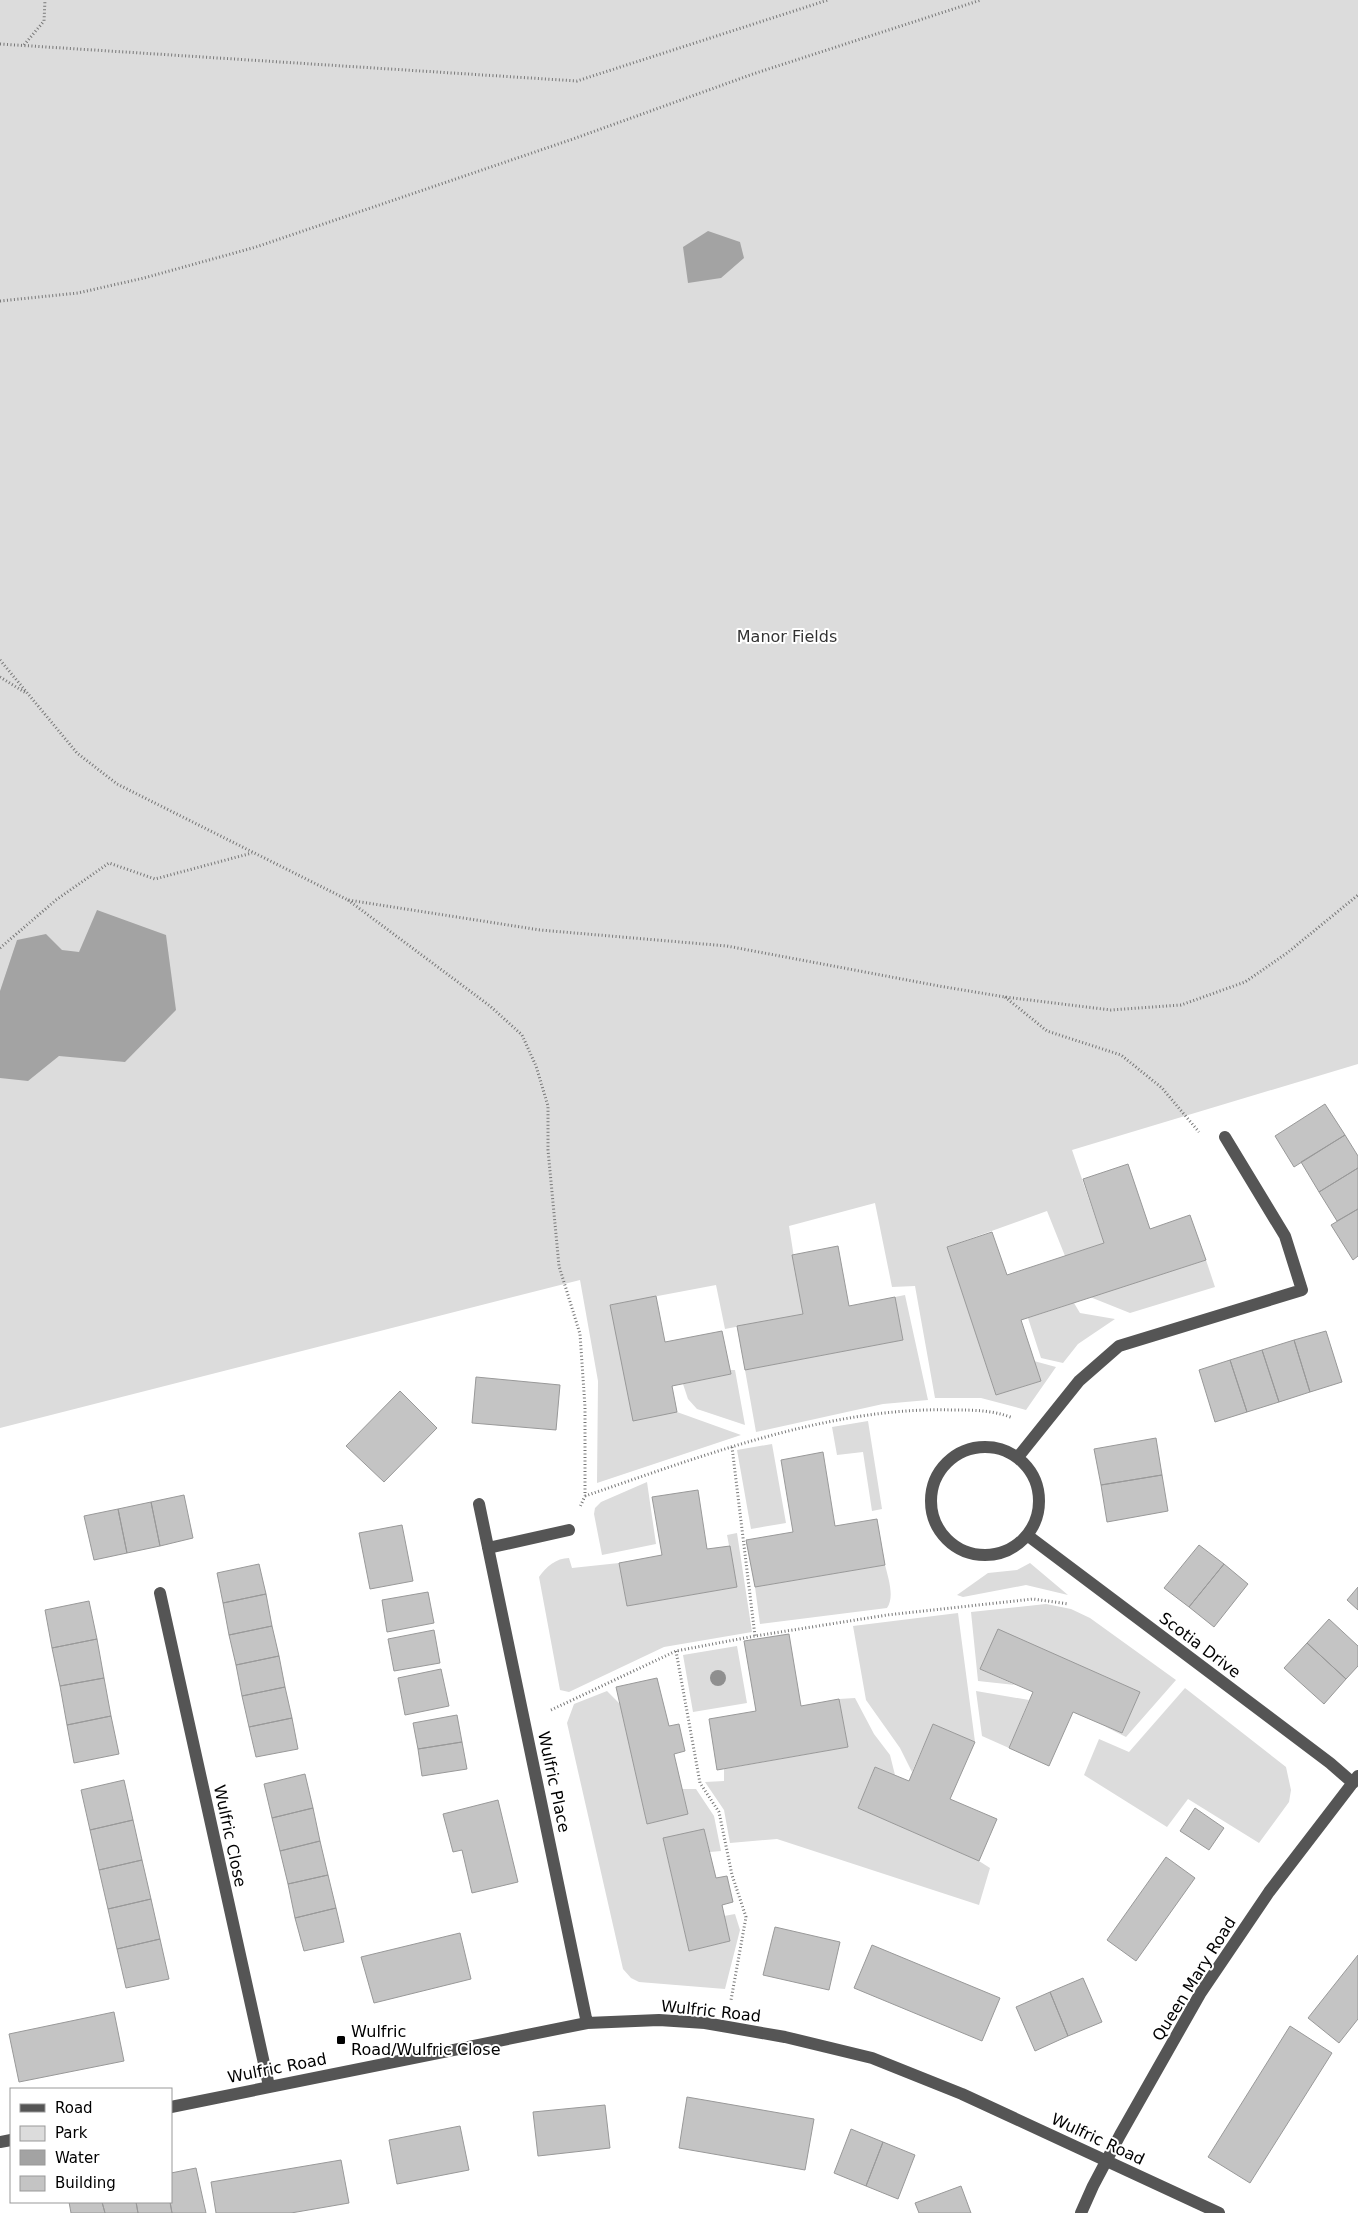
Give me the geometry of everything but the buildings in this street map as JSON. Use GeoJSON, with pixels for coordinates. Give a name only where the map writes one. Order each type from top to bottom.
{"type":"FeatureCollection","features":[{"type":"Feature","properties":{"kind":"street"},"geometry":{"type":"LineString","coordinates":[[1018,1457],[1040,1427],[1079,1381],[1119,1346],[1302,1290],[1285,1236],[1225,1137]]}},
{"type":"Feature","properties":{"kind":"street"},"geometry":{"type":"LineString","coordinates":[[988,1446],[1018,1457],[1032,1474],[1039,1494],[1038,1515],[1027,1535],[1001,1553],[969,1554],[943,1536],[930,1507],[935,1476],[957,1453],[988,1446]]}},
{"type":"Feature","properties":{"kind":"street","name":"Wulfric Place"},"geometry":{"type":"LineString","coordinates":[[479,1504],[587,2023]]}},
{"type":"Feature","properties":{"kind":"street"},"geometry":{"type":"LineString","coordinates":[[488,1548],[569,1530]]}},
{"type":"Feature","properties":{"kind":"street","name":"Scotia Drive"},"geometry":{"type":"LineString","coordinates":[[1027,1535],[1355,1780]]}},
{"type":"Feature","properties":{"kind":"street","name":"Wulfric Close"},"geometry":{"type":"LineString","coordinates":[[160,1593],[269,2086]]}},
{"type":"Feature","properties":{"kind":"street","name":"Queen Mary Road"},"geometry":{"type":"LineString","coordinates":[[1081,2213],[1107,2160],[1200,1994],[1269,1892],[1355,1780]]}},
{"type":"Feature","properties":{"kind":"street","name":"Wulfric Road"},"geometry":{"type":"LineString","coordinates":[[172,2107],[587,2023],[659,2020],[726,2026],[785,2037],[872,2058],[962,2094],[1219,2213]]}},
{"type":"Feature","properties":{"kind":"path"},"geometry":{"type":"LineString","coordinates":[[23,46],[44,21],[45,0]]}},
{"type":"Feature","properties":{"kind":"path"},"geometry":{"type":"LineString","coordinates":[[0,44],[577,81],[828,0]]}},
{"type":"Feature","properties":{"kind":"path"},"geometry":{"type":"LineString","coordinates":[[0,301],[78,293],[144,278],[256,247],[573,139],[753,74],[981,0]]}},
{"type":"Feature","properties":{"kind":"path"},"geometry":{"type":"LineString","coordinates":[[0,660],[77,752],[118,784],[348,900],[490,1006],[522,1035],[536,1066],[548,1106],[548,1150],[559,1266],[580,1334],[585,1407],[584,1496],[569,1530]]}},
{"type":"Feature","properties":{"kind":"path"},"geometry":{"type":"LineString","coordinates":[[0,677],[29,694]]}},
{"type":"Feature","properties":{"kind":"path"},"geometry":{"type":"LineString","coordinates":[[0,948],[56,900],[109,863],[155,879],[252,853]]}},
{"type":"Feature","properties":{"kind":"path"},"geometry":{"type":"LineString","coordinates":[[348,900],[540,930],[727,946],[1004,997],[1111,1010],[1181,1004],[1245,982],[1287,953],[1358,895]]}},
{"type":"Feature","properties":{"kind":"path"},"geometry":{"type":"LineString","coordinates":[[1004,997],[1047,1031],[1121,1055],[1162,1088],[1198,1132],[1225,1137]]}},
{"type":"Feature","properties":{"kind":"path"},"geometry":{"type":"LineString","coordinates":[[584,1496],[732,1447],[820,1424],[865,1416],[930,1409],[995,1411],[1040,1427]]}},
{"type":"Feature","properties":{"kind":"path"},"geometry":{"type":"LineString","coordinates":[[732,1447],[755,1636]]}},
{"type":"Feature","properties":{"kind":"path"},"geometry":{"type":"LineString","coordinates":[[525,1723],[592,1689],[676,1651],[887,1615],[959,1606],[1033,1599],[1070,1604],[1094,1585]]}},
{"type":"Feature","properties":{"kind":"path"},"geometry":{"type":"LineString","coordinates":[[676,1651],[700,1783],[719,1812],[732,1874],[746,1917],[726,2026]]}},
{"type":"Feature","properties":{"kind":"green space","name":"Manor Fields"},"geometry":{"type":"Polygon","coordinates":[[[0,0],[1358,0],[1358,1064],[1072,1150],[1104,1243],[1065,1256],[1047,1211],[947,1247],[996,1395],[1041,1381],[1034,1361],[1056,1367],[1026,1410],[981,1398],[935,1398],[915,1286],[892,1287],[875,1203],[789,1226],[803,1314],[725,1329],[716,1285],[610,1305],[677,1412],[741,1435],[597,1483],[598,1381],[580,1280],[0,1428],[0,0]]]}},
{"type":"Feature","properties":{"kind":"green space"},"geometry":{"type":"Polygon","coordinates":[[[1206,1260],[1215,1287],[1130,1313],[1090,1297],[1206,1260]]]}},
{"type":"Feature","properties":{"kind":"green space"},"geometry":{"type":"Polygon","coordinates":[[[905,1295],[928,1400],[883,1404],[756,1432],[745,1370],[903,1340],[895,1297],[905,1295]]]}},
{"type":"Feature","properties":{"kind":"green space"},"geometry":{"type":"Polygon","coordinates":[[[1074,1303],[1080,1313],[1115,1319],[1078,1344],[1063,1363],[1041,1358],[1028,1318],[1074,1303]]]}},
{"type":"Feature","properties":{"kind":"green space"},"geometry":{"type":"Polygon","coordinates":[[[731,1370],[735,1370],[745,1425],[697,1409],[688,1399],[683,1384],[731,1374],[731,1370]]]}},
{"type":"Feature","properties":{"kind":"green space"},"geometry":{"type":"Polygon","coordinates":[[[868,1421],[882,1509],[872,1511],[863,1452],[837,1455],[832,1427],[868,1421]]]}},
{"type":"Feature","properties":{"kind":"green space"},"geometry":{"type":"Polygon","coordinates":[[[772,1444],[786,1523],[751,1529],[737,1450],[772,1444]]]}},
{"type":"Feature","properties":{"kind":"green space"},"geometry":{"type":"Polygon","coordinates":[[[647,1482],[656,1544],[602,1555],[594,1514],[595,1508],[601,1502],[647,1482]]]}},
{"type":"Feature","properties":{"kind":"green space"},"geometry":{"type":"Polygon","coordinates":[[[737,1533],[752,1632],[664,1647],[569,1692],[560,1690],[539,1577],[548,1567],[564,1558],[569,1558],[572,1568],[619,1563],[627,1606],[737,1587],[727,1535],[737,1533]]]}},
{"type":"Feature","properties":{"kind":"green space"},"geometry":{"type":"Polygon","coordinates":[[[1030,1563],[1068,1595],[1026,1585],[963,1597],[957,1595],[988,1573],[1017,1570],[1030,1563]]]}},
{"type":"Feature","properties":{"kind":"green space"},"geometry":{"type":"Polygon","coordinates":[[[885,1565],[891,1593],[887,1608],[760,1624],[755,1587],[885,1565]]]}},
{"type":"Feature","properties":{"kind":"green space"},"geometry":{"type":"Polygon","coordinates":[[[1046,1604],[1071,1609],[1090,1618],[1176,1680],[1126,1737],[1104,1726],[1122,1733],[1140,1692],[998,1630],[980,1669],[1015,1685],[978,1681],[971,1612],[1046,1604]]]}},
{"type":"Feature","properties":{"kind":"green space"},"geometry":{"type":"Polygon","coordinates":[[[958,1613],[975,1742],[933,1724],[912,1772],[900,1748],[866,1700],[853,1626],[958,1613]]]}},
{"type":"Feature","properties":{"kind":"green space"},"geometry":{"type":"Polygon","coordinates":[[[737,1646],[747,1703],[693,1712],[683,1655],[737,1646]]]}},
{"type":"Feature","properties":{"kind":"green space"},"geometry":{"type":"Polygon","coordinates":[[[1185,1688],[1286,1767],[1291,1790],[1289,1802],[1259,1843],[1188,1799],[1167,1827],[1084,1775],[1099,1739],[1129,1752],[1185,1688]]]}},
{"type":"Feature","properties":{"kind":"green space"},"geometry":{"type":"Polygon","coordinates":[[[607,1691],[620,1704],[647,1824],[688,1814],[682,1789],[696,1789],[714,1816],[721,1851],[710,1852],[704,1829],[663,1839],[689,1951],[730,1941],[724,1916],[735,1914],[740,1930],[725,1989],[639,1982],[631,1978],[623,1969],[567,1723],[574,1704],[607,1691]]]}},
{"type":"Feature","properties":{"kind":"green space"},"geometry":{"type":"Polygon","coordinates":[[[976,1691],[1029,1700],[1009,1748],[982,1736],[976,1691]]]}},
{"type":"Feature","properties":{"kind":"green space"},"geometry":{"type":"Polygon","coordinates":[[[855,1698],[874,1734],[890,1755],[895,1775],[875,1767],[858,1808],[979,1861],[990,1868],[979,1905],[777,1839],[730,1843],[724,1810],[705,1782],[724,1781],[724,1769],[848,1747],[839,1699],[855,1698]]]}},
{"type":"Feature","properties":{"kind":"water"},"geometry":{"type":"Polygon","coordinates":[[[708,231],[740,242],[744,258],[721,278],[688,283],[683,247],[708,231]]]}},
{"type":"Feature","properties":{"kind":"water"},"geometry":{"type":"Polygon","coordinates":[[[97,910],[166,935],[176,1010],[125,1062],[59,1056],[28,1081],[0,1078],[0,991],[17,940],[46,934],[62,950],[79,952],[97,910]]]}},
{"type":"Feature","properties":{"kind":"place","name":"Wulfric Road/Wulfric Close"},"geometry":{"type":"Point","coordinates":[341,2040]}}]}
